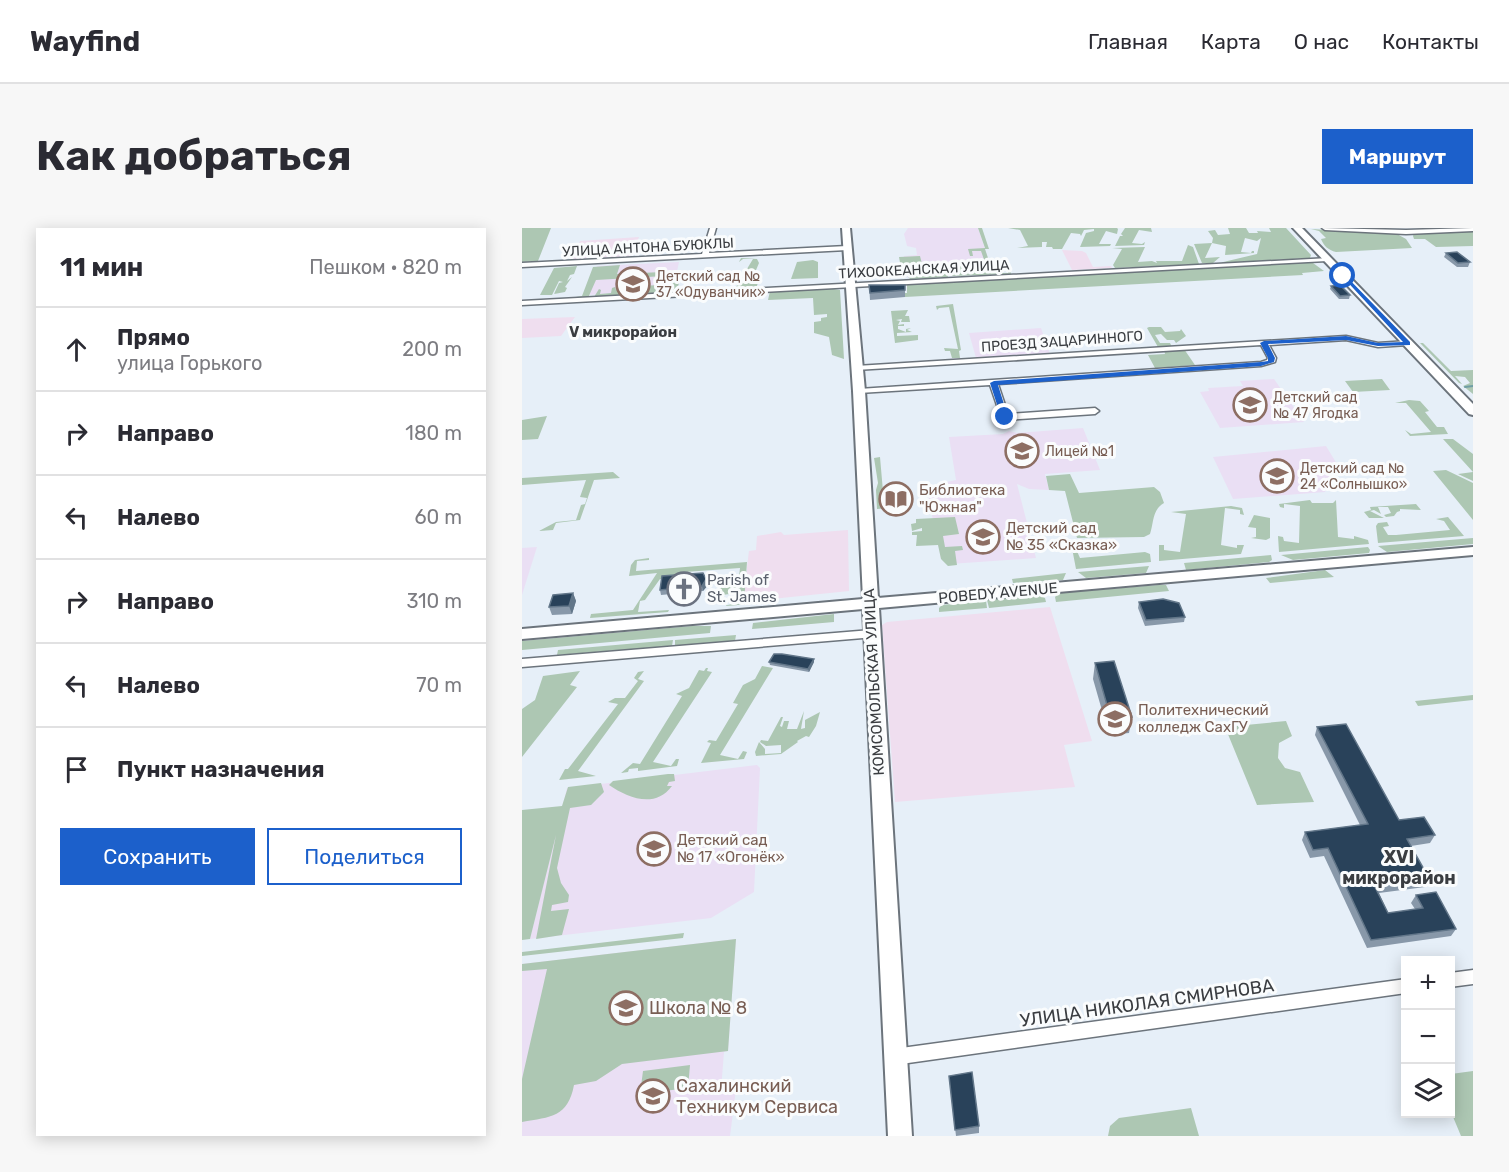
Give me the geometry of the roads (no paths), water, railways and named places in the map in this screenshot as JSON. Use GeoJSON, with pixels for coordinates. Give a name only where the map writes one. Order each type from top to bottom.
{"type":"FeatureCollection","features":[{"type":"Feature","properties":{"kind":"main road","name":"КОМСОМОЛЬСКАЯ УЛИЦА"},"geometry":{"type":"LineString","coordinates":[[846,228],[859,391],[900,1136]]}},
{"type":"Feature","properties":{"kind":"main road"},"geometry":{"type":"LineString","coordinates":[[1297,228],[1470,406]]}},
{"type":"Feature","properties":{"kind":"main road","name":"POBEDY AVENUE"},"geometry":{"type":"LineString","coordinates":[[522,634],[1473,551]]}},
{"type":"Feature","properties":{"kind":"street"},"geometry":{"type":"LineString","coordinates":[[705,256],[713,228]]}},
{"type":"Feature","properties":{"kind":"street"},"geometry":{"type":"LineString","coordinates":[[1325,228],[1400,232],[1473,229]]}},
{"type":"Feature","properties":{"kind":"street","name":"УЛИЦА АНТОНА БУЮКЛЫ"},"geometry":{"type":"LineString","coordinates":[[522,265],[847,248]]}},
{"type":"Feature","properties":{"kind":"street","name":"ТИХООКЕАНСКАЯ УЛИЦА"},"geometry":{"type":"LineString","coordinates":[[522,303],[1327,259]]}},
{"type":"Feature","properties":{"kind":"street","name":"ПРОЕЗД ЗАЦАРИННОГО"},"geometry":{"type":"LineString","coordinates":[[856,368],[1346,338],[1378,345],[1408,343]]}},
{"type":"Feature","properties":{"kind":"street"},"geometry":{"type":"LineString","coordinates":[[859,391],[1261,364],[1271,362],[1267,342]]}},
{"type":"Feature","properties":{"kind":"street"},"geometry":{"type":"LineString","coordinates":[[994,383],[1005,417],[1095,411]]}},
{"type":"Feature","properties":{"kind":"street"},"geometry":{"type":"LineString","coordinates":[[522,663],[871,634]]}},
{"type":"Feature","properties":{"kind":"street"},"geometry":{"type":"LineString","coordinates":[[1455,979],[1473,977]]}},
{"type":"Feature","properties":{"kind":"street","name":"УЛИЦА НИКОЛАЯ СМИРНОВА"},"geometry":{"type":"LineString","coordinates":[[894,1057],[1401,988]]}},
{"type":"Feature","properties":{"kind":"waterway"},"geometry":{"type":"LineString","coordinates":[[1465,387],[1473,386]]}},
{"type":"Feature","properties":{"kind":"place","name":"Детский сад № 37 «Одуванчик»"},"geometry":{"type":"Point","coordinates":[633,284]}},
{"type":"Feature","properties":{"kind":"place","name":"Детский сад № 47 Ягодка"},"geometry":{"type":"Point","coordinates":[1250,405]}},
{"type":"Feature","properties":{"kind":"place","name":"Лицей №1"},"geometry":{"type":"Point","coordinates":[1022,451]}},
{"type":"Feature","properties":{"kind":"place","name":"Детский сад № 24 «Солнышко»"},"geometry":{"type":"Point","coordinates":[1277,476]}},
{"type":"Feature","properties":{"kind":"place","name":"Библиотека \"Южная\""},"geometry":{"type":"Point","coordinates":[896,499]}},
{"type":"Feature","properties":{"kind":"place","name":"Детский сад № 35 «Сказка»"},"geometry":{"type":"Point","coordinates":[983,537]}},
{"type":"Feature","properties":{"kind":"place","name":"Parish of St. James"},"geometry":{"type":"Point","coordinates":[684,589]}},
{"type":"Feature","properties":{"kind":"place","name":"Политехнический колледж СахГУ"},"geometry":{"type":"Point","coordinates":[1115,719]}},
{"type":"Feature","properties":{"kind":"place","name":"Детский сад № 17 «Огонёк»"},"geometry":{"type":"Point","coordinates":[654,849]}},
{"type":"Feature","properties":{"kind":"place","name":"Школа № 8"},"geometry":{"type":"Point","coordinates":[626,1008]}},
{"type":"Feature","properties":{"kind":"place","name":"Сахалинский Техникум Сервиса"},"geometry":{"type":"Point","coordinates":[653,1096]}},
{"type":"Feature","properties":{"kind":"district","name":"V микрорайон"},"geometry":{"type":"Point","coordinates":[623,332]}},
{"type":"Feature","properties":{"kind":"district","name":"XVI микрорайон"},"geometry":{"type":"Point","coordinates":[1399,867]}}]}
